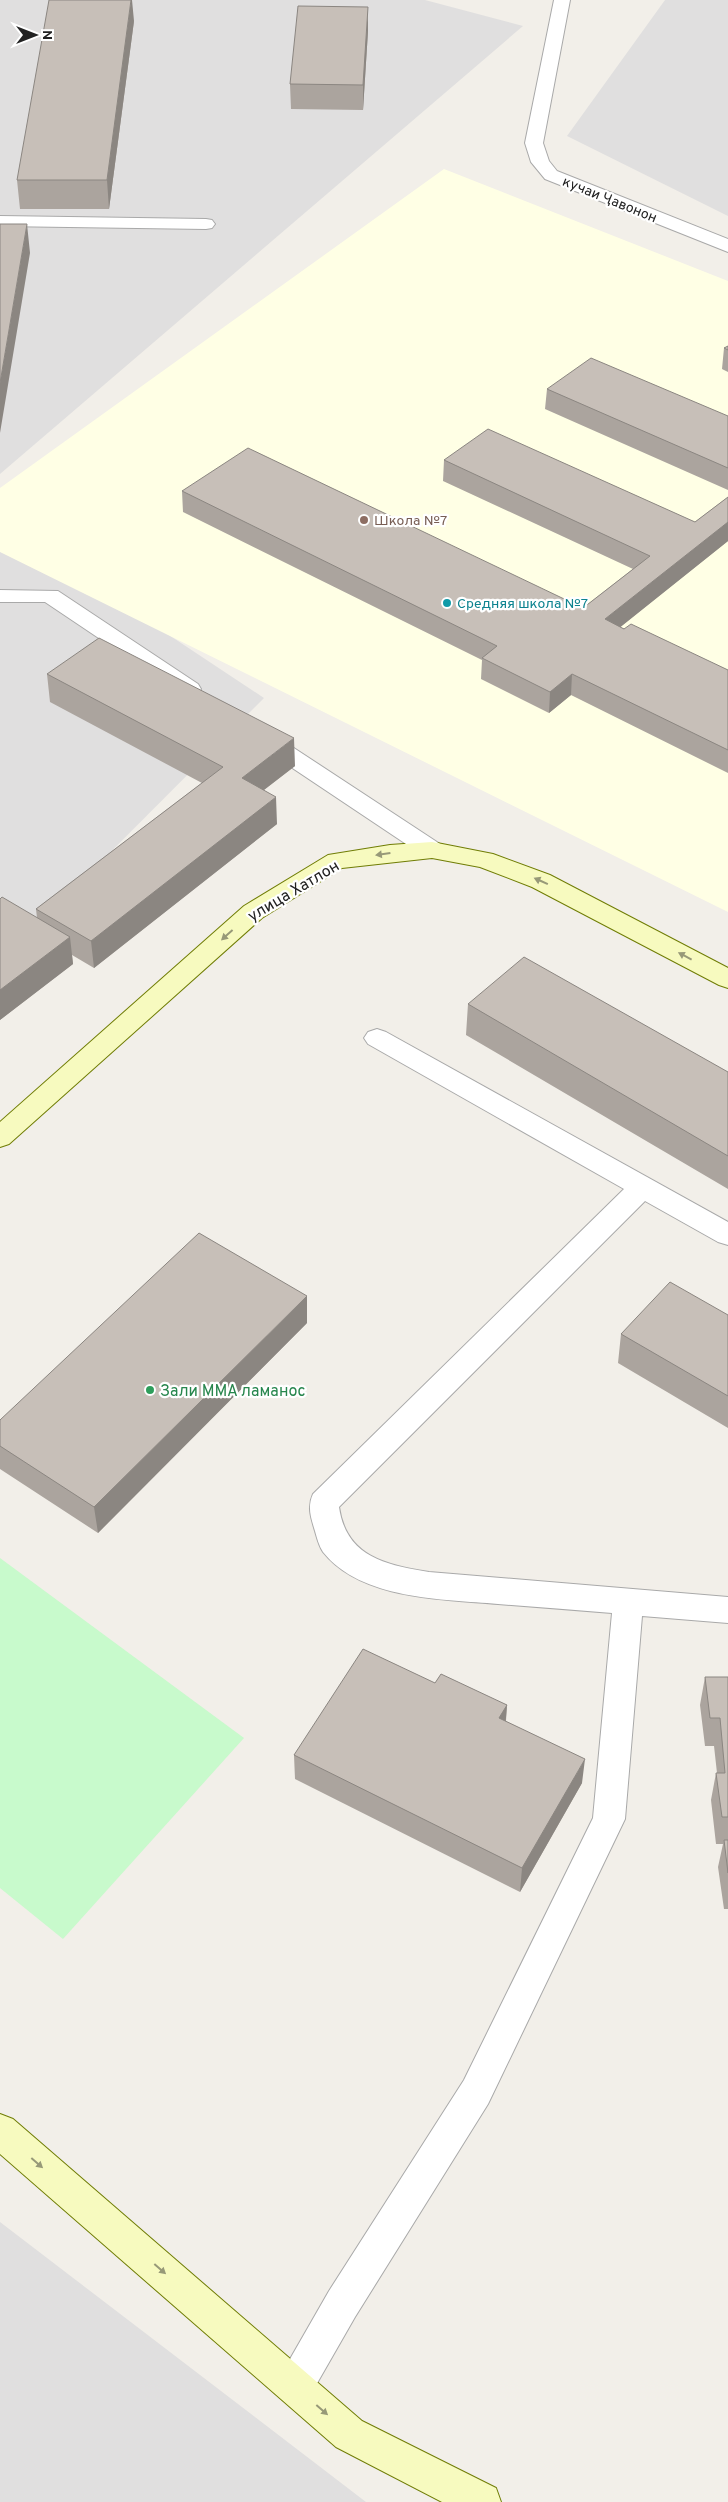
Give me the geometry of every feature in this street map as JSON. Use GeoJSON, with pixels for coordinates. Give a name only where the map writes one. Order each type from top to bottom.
{"type":"FeatureCollection","features":[{"type":"Feature","properties":{"kind":"street","name":"кучаи Ҷавонон"},"geometry":{"type":"LineString","coordinates":[[562,0],[534,143],[540,162],[551,175],[728,246]]}},
{"type":"Feature","properties":{"kind":"street"},"geometry":{"type":"LineString","coordinates":[[0,221],[206,224]]}},
{"type":"Feature","properties":{"kind":"street"},"geometry":{"type":"LineString","coordinates":[[0,596],[50,596],[208,701]]}},
{"type":"Feature","properties":{"kind":"street"},"geometry":{"type":"LineString","coordinates":[[249,729],[432,850]]}},
{"type":"Feature","properties":{"kind":"street","name":"улица Хатлон"},"geometry":{"type":"LineString","coordinates":[[0,1137],[253,912],[336,861],[390,853],[432,850],[484,860],[541,881],[728,979]]}},
{"type":"Feature","properties":{"kind":"street"},"geometry":{"type":"LineString","coordinates":[[377,1038],[728,1234]]}},
{"type":"Feature","properties":{"kind":"street"},"geometry":{"type":"LineString","coordinates":[[643,1187],[324,1503],[326,1519],[334,1543],[357,1563],[388,1578],[430,1585],[728,1610]]}},
{"type":"Feature","properties":{"kind":"street"},"geometry":{"type":"LineString","coordinates":[[295,2386],[342,2304],[476,2092],[609,1819],[628,1602]]}},
{"type":"Feature","properties":{"kind":"street"},"geometry":{"type":"LineString","coordinates":[[0,2131],[349,2434],[482,2502]]}},
{"type":"Feature","properties":{"kind":"shaded area"},"geometry":{"type":"Polygon","coordinates":[[[0,0],[425,0],[523,26],[0,474],[0,0]]]}},
{"type":"Feature","properties":{"kind":"shaded area"},"geometry":{"type":"Polygon","coordinates":[[[665,0],[728,0],[728,216],[567,136],[665,0]]]}},
{"type":"Feature","properties":{"kind":"shaded area","name":"Школа №7"},"geometry":{"type":"Polygon","coordinates":[[[444,169],[728,281],[728,912],[0,552],[0,488],[444,169]]]}},
{"type":"Feature","properties":{"kind":"shaded area"},"geometry":{"type":"Polygon","coordinates":[[[0,523],[264,698],[0,963],[0,523]]]}},
{"type":"Feature","properties":{"kind":"shaded area"},"geometry":{"type":"Polygon","coordinates":[[[0,2222],[366,2502],[0,2502],[0,2222]]]}},
{"type":"Feature","properties":{"kind":"green space"},"geometry":{"type":"Polygon","coordinates":[[[0,1558],[244,1738],[63,1939],[0,1888],[0,1558]]]}},
{"type":"Feature","properties":{"kind":"building"},"geometry":{"type":"Polygon","coordinates":[[[49,0],[131,0],[107,180],[17,180],[49,0]]]}},
{"type":"Feature","properties":{"kind":"building"},"geometry":{"type":"Polygon","coordinates":[[[298,6],[368,7],[363,85],[290,84],[298,6]]]}},
{"type":"Feature","properties":{"kind":"building"},"geometry":{"type":"Polygon","coordinates":[[[0,224],[27,224],[0,383],[0,224]]]}},
{"type":"Feature","properties":{"kind":"building"},"geometry":{"type":"Polygon","coordinates":[[[591,358],[728,416],[728,468],[547,389],[591,358]]]}},
{"type":"Feature","properties":{"kind":"building","name":"Средняя школа №7"},"geometry":{"type":"Polygon","coordinates":[[[488,429],[695,522],[728,497],[728,522],[605,619],[624,629],[631,624],[728,670],[728,750],[572,674],[550,692],[482,658],[497,646],[182,491],[248,448],[583,608],[650,556],[444,460],[488,429]]]}},
{"type":"Feature","properties":{"kind":"building"},"geometry":{"type":"Polygon","coordinates":[[[99,638],[294,738],[242,778],[276,797],[91,941],[36,909],[223,767],[47,674],[99,638]]]}},
{"type":"Feature","properties":{"kind":"building"},"geometry":{"type":"Polygon","coordinates":[[[2,897],[70,937],[0,990],[0,899],[2,897]]]}},
{"type":"Feature","properties":{"kind":"building"},"geometry":{"type":"Polygon","coordinates":[[[524,957],[728,1072],[728,1156],[468,1004],[524,957]]]}},
{"type":"Feature","properties":{"kind":"building"},"geometry":{"type":"Polygon","coordinates":[[[199,1233],[307,1296],[94,1507],[0,1446],[0,1420],[199,1233]]]}},
{"type":"Feature","properties":{"kind":"building"},"geometry":{"type":"Polygon","coordinates":[[[670,1282],[728,1315],[728,1396],[621,1334],[670,1282]]]}},
{"type":"Feature","properties":{"kind":"building"},"geometry":{"type":"Polygon","coordinates":[[[363,1649],[435,1683],[441,1674],[507,1705],[499,1718],[585,1759],[522,1868],[294,1755],[363,1649]]]}},
{"type":"Feature","properties":{"kind":"building"},"geometry":{"type":"Polygon","coordinates":[[[705,1677],[728,1677],[728,1817],[722,1817],[716,1773],[725,1773],[720,1718],[710,1718],[705,1677]]]}},
{"type":"Feature","properties":{"kind":"building"},"geometry":{"type":"Polygon","coordinates":[[[724,1840],[728,1840],[728,1873],[724,1840]]]}},
{"type":"Feature","properties":{"kind":"place","name":"Школа №7"},"geometry":{"type":"Point","coordinates":[364,520]}},
{"type":"Feature","properties":{"kind":"place","name":"Средняя школа №7"},"geometry":{"type":"Point","coordinates":[447,603]}},
{"type":"Feature","properties":{"kind":"place","name":"Зали MMA ламанос"},"geometry":{"type":"Point","coordinates":[150,1390]}}]}
